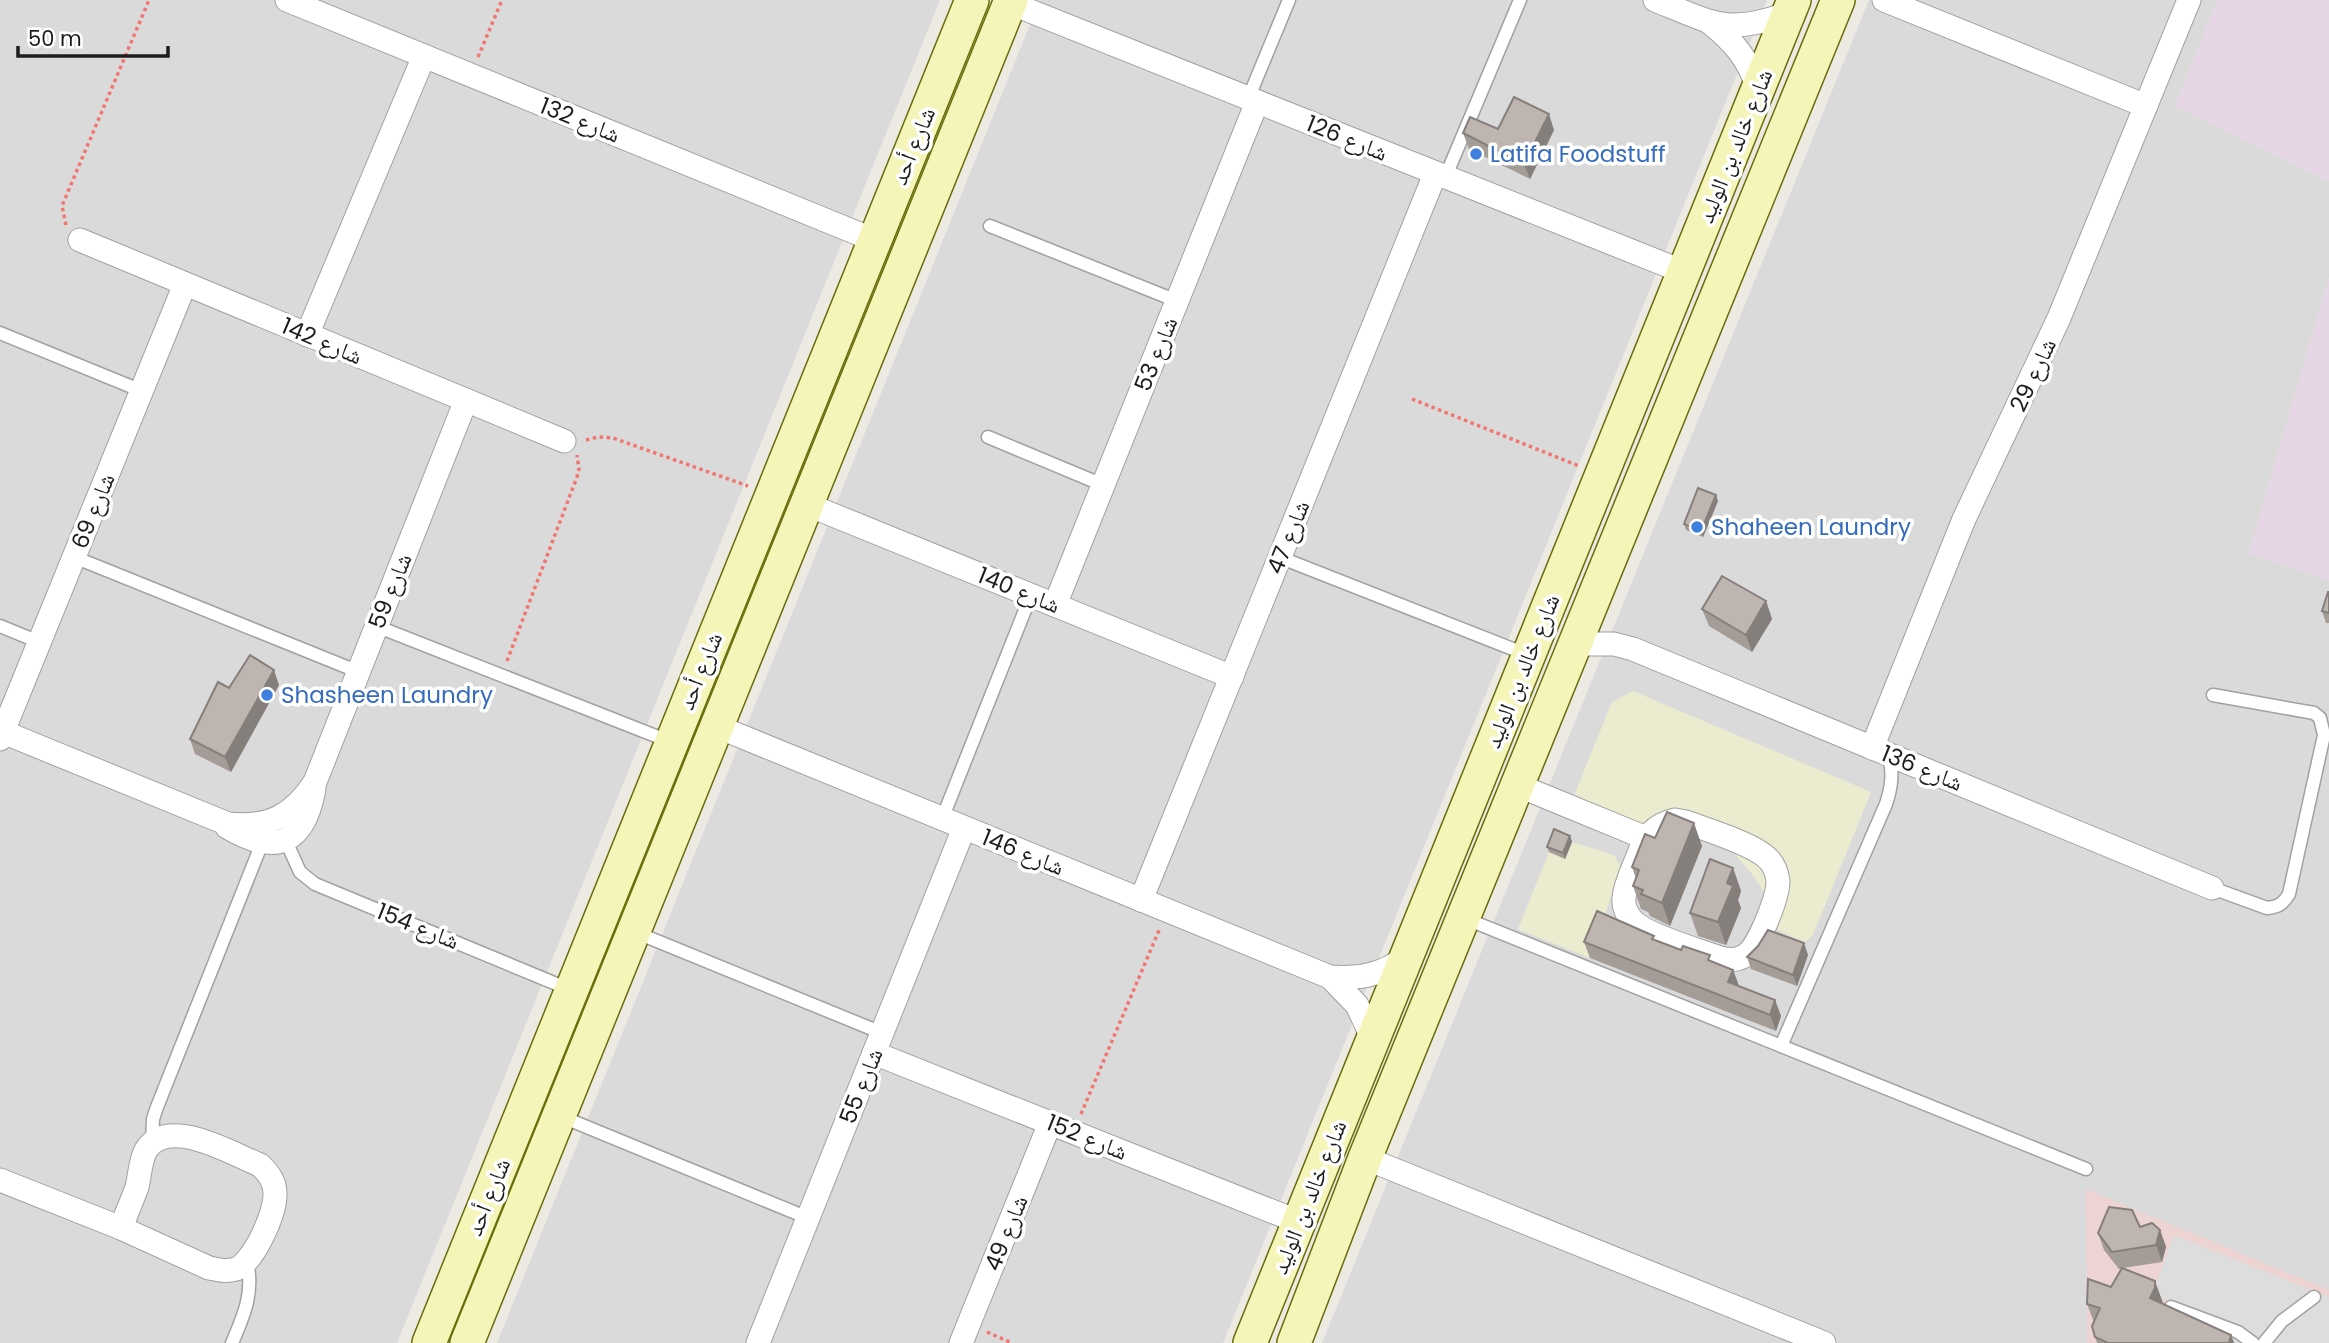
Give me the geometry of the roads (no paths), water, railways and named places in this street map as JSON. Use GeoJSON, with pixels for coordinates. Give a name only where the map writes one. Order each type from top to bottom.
{"type":"FeatureCollection","features":[{"type":"Feature","properties":{"kind":"main road","name":"شارع خالد بن الوليد"},"geometry":{"type":"LineString","coordinates":[[1294,1343],[1463,918],[1838,0]]}},
{"type":"Feature","properties":{"kind":"main road","name":"شارع أحد"},"geometry":{"type":"LineString","coordinates":[[467,1343],[1010,1]]}},
{"type":"Feature","properties":{"kind":"main road","name":"شارع خالد بن الوليد"},"geometry":{"type":"LineString","coordinates":[[1250,1343],[1792,6]]}},
{"type":"Feature","properties":{"kind":"main road"},"geometry":{"type":"LineString","coordinates":[[969,10],[972,16],[981,15],[989,19],[998,34]]}},
{"type":"Feature","properties":{"kind":"main road","name":"شارع أحد"},"geometry":{"type":"LineString","coordinates":[[429,1343],[969,10]]}},
{"type":"Feature","properties":{"kind":"main road"},"geometry":{"type":"LineString","coordinates":[[1598,481],[1602,503],[1609,508],[1617,510],[1632,503]]}},
{"type":"Feature","properties":{"kind":"main road"},"geometry":{"type":"LineString","coordinates":[[1575,539],[1591,535],[1598,537],[1604,541],[1611,556]]}},
{"type":"Feature","properties":{"kind":"main road"},"geometry":{"type":"LineString","coordinates":[[733,589],[737,598],[744,603],[752,605],[767,599]]}},
{"type":"Feature","properties":{"kind":"main road"},"geometry":{"type":"LineString","coordinates":[[567,1001],[597,1025]]}},
{"type":"Feature","properties":{"kind":"street","name":"شارع 132"},"geometry":{"type":"LineString","coordinates":[[287,0],[874,240]]}},
{"type":"Feature","properties":{"kind":"street"},"geometry":{"type":"LineString","coordinates":[[1655,0],[1709,22],[1729,26],[1749,25],[1792,6]]}},
{"type":"Feature","properties":{"kind":"street"},"geometry":{"type":"LineString","coordinates":[[1884,0],[2146,106]]}},
{"type":"Feature","properties":{"kind":"street","name":"شارع 29"},"geometry":{"type":"LineString","coordinates":[[1881,751],[1964,519],[2046,348],[2189,0]]}},
{"type":"Feature","properties":{"kind":"street","name":"شارع 126"},"geometry":{"type":"LineString","coordinates":[[1010,1],[1253,101],[1684,272]]}},
{"type":"Feature","properties":{"kind":"street"},"geometry":{"type":"LineString","coordinates":[[1709,22],[1741,51],[1752,69],[1759,89]]}},
{"type":"Feature","properties":{"kind":"street"},"geometry":{"type":"LineString","coordinates":[[307,335],[424,56]]}},
{"type":"Feature","properties":{"kind":"street","name":"شارع 53"},"geometry":{"type":"LineString","coordinates":[[1055,605],[1177,301],[1253,101]]}},
{"type":"Feature","properties":{"kind":"street","name":"شارع 47"},"geometry":{"type":"LineString","coordinates":[[1141,900],[1279,557],[1440,176]]}},
{"type":"Feature","properties":{"kind":"street","name":"شارع 142"},"geometry":{"type":"LineString","coordinates":[[80,240],[567,444]]}},
{"type":"Feature","properties":{"kind":"street","name":"شارع 69"},"geometry":{"type":"LineString","coordinates":[[1,736],[185,284]]}},
{"type":"Feature","properties":{"kind":"street","name":"شارع 59"},"geometry":{"type":"LineString","coordinates":[[273,841],[302,826],[307,816],[315,782],[466,400]]}},
{"type":"Feature","properties":{"kind":"street","name":"شارع 140"},"geometry":{"type":"LineString","coordinates":[[806,504],[1232,677]]}},
{"type":"Feature","properties":{"kind":"street","name":"شارع 136"},"geometry":{"type":"LineString","coordinates":[[1589,611],[1609,632],[1633,649]]}},
{"type":"Feature","properties":{"kind":"street","name":"شارع 136"},"geometry":{"type":"LineString","coordinates":[[1575,644],[1614,645],[1633,649],[2212,888]]}},
{"type":"Feature","properties":{"kind":"street","name":"شارع 146"},"geometry":{"type":"LineString","coordinates":[[716,726],[1330,977],[1371,976],[1390,969],[1406,957]]}},
{"type":"Feature","properties":{"kind":"street"},"geometry":{"type":"LineString","coordinates":[[1,736],[211,818],[250,840],[273,841]]}},
{"type":"Feature","properties":{"kind":"street","name":"شارع 59"},"geometry":{"type":"LineString","coordinates":[[211,818],[245,826],[262,824],[293,809],[315,782]]}},
{"type":"Feature","properties":{"kind":"street"},"geometry":{"type":"LineString","coordinates":[[1517,785],[1646,838]]}},
{"type":"Feature","properties":{"kind":"street"},"geometry":{"type":"LineString","coordinates":[[1675,820],[1764,854],[1776,872],[1778,883],[1754,948],[1738,959],[1729,960],[1635,923],[1625,908],[1623,898],[1646,838],[1663,822],[1675,820]]}},
{"type":"Feature","properties":{"kind":"street","name":"شارع 55"},"geometry":{"type":"LineString","coordinates":[[758,1343],[964,828]]}},
{"type":"Feature","properties":{"kind":"street","name":"شارع 146"},"geometry":{"type":"LineString","coordinates":[[1330,977],[1356,1005],[1373,1039]]}},
{"type":"Feature","properties":{"kind":"street","name":"شارع 152"},"geometry":{"type":"LineString","coordinates":[[878,1043],[1050,1123],[1299,1222]]}},
{"type":"Feature","properties":{"kind":"street","name":"شارع 49"},"geometry":{"type":"LineString","coordinates":[[965,1334],[1050,1123]]}},
{"type":"Feature","properties":{"kind":"street"},"geometry":{"type":"LineString","coordinates":[[0,1180],[224,1272],[247,1262],[258,1245],[263,1222],[264,1197],[258,1180],[244,1168],[184,1135],[166,1135],[152,1144],[143,1158],[137,1186],[121,1228]]}},
{"type":"Feature","properties":{"kind":"street"},"geometry":{"type":"LineString","coordinates":[[137,1186],[156,1157],[171,1148],[190,1148],[220,1154]]}},
{"type":"Feature","properties":{"kind":"street"},"geometry":{"type":"LineString","coordinates":[[1366,1158],[1824,1343]]}},
{"type":"Feature","properties":{"kind":"street"},"geometry":{"type":"LineString","coordinates":[[177,1252],[224,1258],[247,1245],[263,1222]]}},
{"type":"Feature","properties":{"kind":"lane"},"geometry":{"type":"LineString","coordinates":[[1253,101],[1289,0]]}},
{"type":"Feature","properties":{"kind":"lane"},"geometry":{"type":"LineString","coordinates":[[1440,176],[1520,0]]}},
{"type":"Feature","properties":{"kind":"lane"},"geometry":{"type":"LineString","coordinates":[[990,226],[1177,301]]}},
{"type":"Feature","properties":{"kind":"lane"},"geometry":{"type":"LineString","coordinates":[[0,333],[142,391]]}},
{"type":"Feature","properties":{"kind":"lane"},"geometry":{"type":"LineString","coordinates":[[988,437],[1103,485]]}},
{"type":"Feature","properties":{"kind":"lane"},"geometry":{"type":"LineString","coordinates":[[74,557],[359,672]]}},
{"type":"Feature","properties":{"kind":"lane"},"geometry":{"type":"LineString","coordinates":[[1279,557],[1528,655]]}},
{"type":"Feature","properties":{"kind":"lane"},"geometry":{"type":"LineString","coordinates":[[942,818],[1031,595]]}},
{"type":"Feature","properties":{"kind":"lane"},"geometry":{"type":"LineString","coordinates":[[0,626],[39,642]]}},
{"type":"Feature","properties":{"kind":"lane"},"geometry":{"type":"LineString","coordinates":[[376,626],[671,743]]}},
{"type":"Feature","properties":{"kind":"lane"},"geometry":{"type":"LineString","coordinates":[[2212,888],[2267,908],[2284,902],[2289,894],[2324,735],[2320,718],[2314,712],[2213,695]]}},
{"type":"Feature","properties":{"kind":"lane"},"geometry":{"type":"LineString","coordinates":[[1781,1046],[1886,804],[1892,771],[1881,751]]}},
{"type":"Feature","properties":{"kind":"lane"},"geometry":{"type":"LineString","coordinates":[[152,1144],[153,1119],[157,1107],[273,841]]}},
{"type":"Feature","properties":{"kind":"lane","name":"شارع 154"},"geometry":{"type":"LineString","coordinates":[[273,841],[300,872],[315,884],[567,1001]]}},
{"type":"Feature","properties":{"kind":"lane"},"geometry":{"type":"LineString","coordinates":[[1463,918],[2086,1169]]}},
{"type":"Feature","properties":{"kind":"lane"},"geometry":{"type":"LineString","coordinates":[[634,932],[878,1043]]}},
{"type":"Feature","properties":{"kind":"lane"},"geometry":{"type":"LineString","coordinates":[[560,1116],[808,1218]]}},
{"type":"Feature","properties":{"kind":"lane"},"geometry":{"type":"LineString","coordinates":[[232,1343],[249,1299],[251,1286],[247,1262]]}},
{"type":"Feature","properties":{"kind":"lane"},"geometry":{"type":"LineString","coordinates":[[2264,1343],[2282,1321],[2314,1297]]}},
{"type":"Feature","properties":{"kind":"lane"},"geometry":{"type":"LineString","coordinates":[[2171,1307],[2238,1332],[2253,1343]]}},
{"type":"Feature","properties":{"kind":"place","name":"Latifa Foodstuff"},"geometry":{"type":"Point","coordinates":[1476,154]}},
{"type":"Feature","properties":{"kind":"place","name":"Shaheen Laundry"},"geometry":{"type":"Point","coordinates":[1697,527]}},
{"type":"Feature","properties":{"kind":"place","name":"Shasheen Laundry"},"geometry":{"type":"Point","coordinates":[267,695]}}]}
